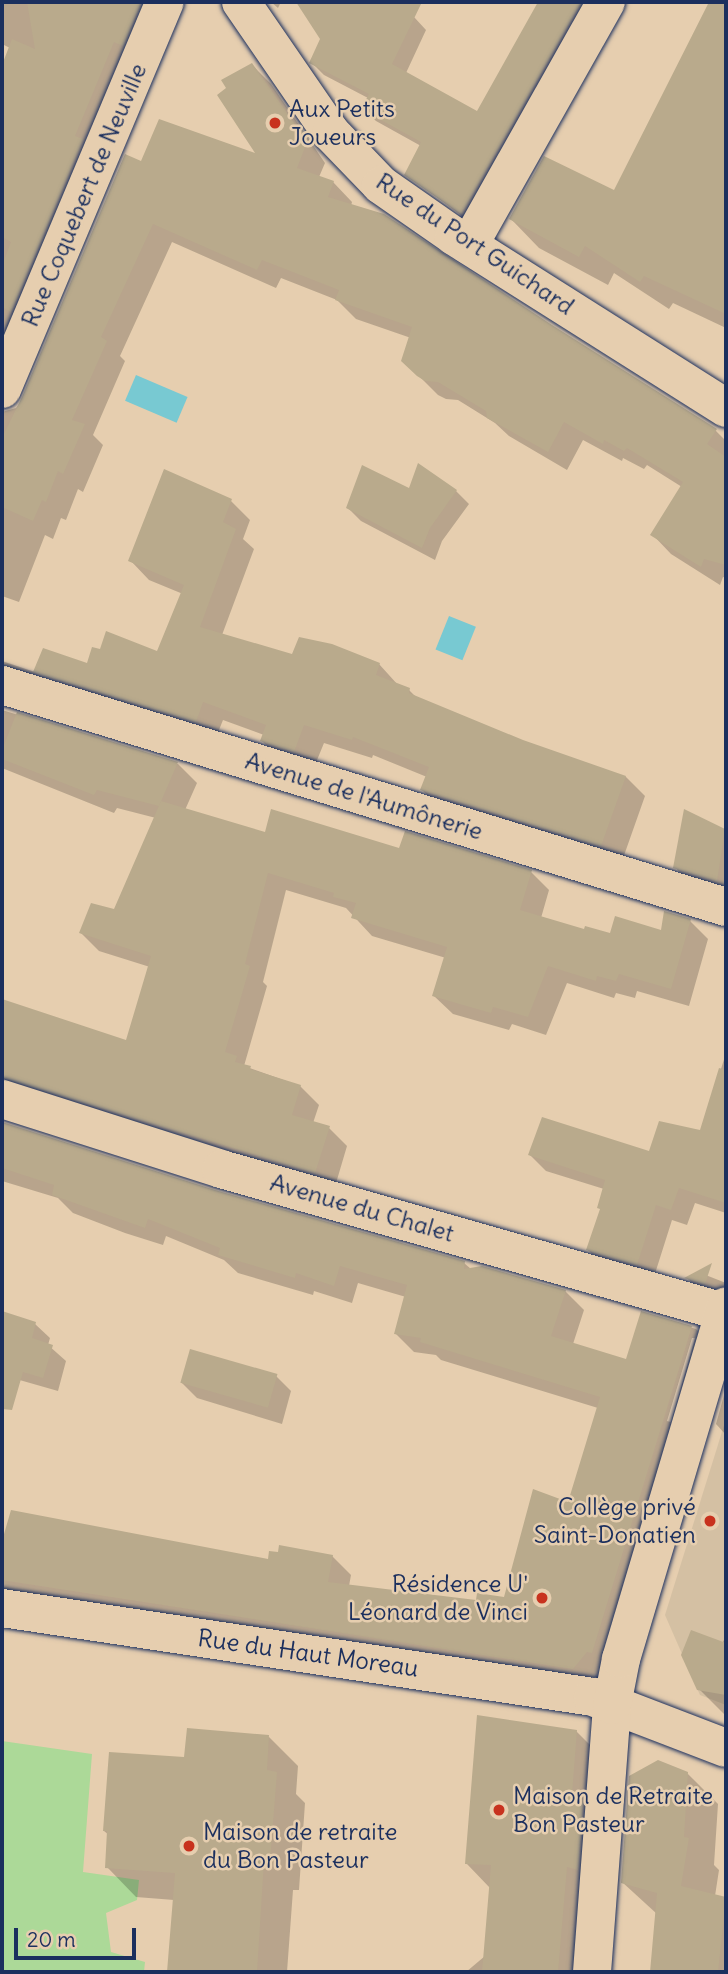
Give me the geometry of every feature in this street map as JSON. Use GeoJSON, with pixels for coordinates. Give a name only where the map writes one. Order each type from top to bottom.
{"type":"FeatureCollection","features":[{"type":"Feature","properties":{"kind":"street","name":"Rue Coquebert de Neuville"},"geometry":{"type":"LineString","coordinates":[[2,389],[165,2]]}},
{"type":"Feature","properties":{"kind":"street","name":"Rue du Port Guichard"},"geometry":{"type":"LineString","coordinates":[[241,2],[331,133],[381,185],[469,245],[726,408]]}},
{"type":"Feature","properties":{"kind":"street"},"geometry":{"type":"LineString","coordinates":[[469,245],[606,2]]}},
{"type":"Feature","properties":{"kind":"street","name":"Avenue de l'Aumônerie"},"geometry":{"type":"LineString","coordinates":[[2,685],[726,907]]}},
{"type":"Feature","properties":{"kind":"street","name":"Avenue du Chalet"},"geometry":{"type":"LineString","coordinates":[[2,1099],[221,1169],[725,1309]]}},
{"type":"Feature","properties":{"kind":"street"},"geometry":{"type":"LineString","coordinates":[[592,1972],[612,1705],[633,1612],[725,1309]]}},
{"type":"Feature","properties":{"kind":"street","name":"Rue du Haut Moreau"},"geometry":{"type":"LineString","coordinates":[[2,1608],[593,1697],[726,1748]]}},
{"type":"Feature","properties":{"kind":"shaded area","name":"Collège privé Saint-Donatien"},"geometry":{"type":"Polygon","coordinates":[[[726,1419],[726,1705],[700,1695],[665,1615],[726,1419]]]}},
{"type":"Feature","properties":{"kind":"green space"},"geometry":{"type":"Polygon","coordinates":[[[2,1741],[92,1754],[83,1872],[139,1880],[137,1900],[106,1913],[111,1952],[145,1962],[144,1972],[2,1972],[2,1741]]]}},
{"type":"Feature","properties":{"kind":"water"},"geometry":{"type":"Polygon","coordinates":[[[136,375],[188,397],[177,423],[125,401],[136,375]]]}},
{"type":"Feature","properties":{"kind":"water"},"geometry":{"type":"Polygon","coordinates":[[[449,616],[476,627],[462,660],[436,649],[449,616]]]}},
{"type":"Feature","properties":{"kind":"building"},"geometry":{"type":"Polygon","coordinates":[[[27,2],[141,2],[123,46],[114,42],[75,136],[83,139],[11,312],[2,307],[2,266],[11,242],[2,237],[2,65],[12,39],[35,49],[27,2]]]}},
{"type":"Feature","properties":{"kind":"building"},"geometry":{"type":"Polygon","coordinates":[[[296,2],[422,2],[392,64],[477,111],[538,2],[581,2],[461,214],[404,175],[421,142],[361,109],[369,94],[309,63],[320,39],[296,2]]]}},
{"type":"Feature","properties":{"kind":"building"},"geometry":{"type":"Polygon","coordinates":[[[709,2],[726,2],[726,314],[644,276],[640,282],[585,246],[579,257],[509,219],[544,156],[614,190],[709,2]]]}},
{"type":"Feature","properties":{"kind":"building"},"geometry":{"type":"Polygon","coordinates":[[[252,63],[307,142],[297,168],[334,181],[328,197],[384,214],[552,325],[717,429],[707,444],[726,457],[726,565],[704,559],[701,567],[650,535],[683,482],[627,448],[624,451],[604,440],[603,444],[564,422],[548,452],[487,418],[486,411],[438,382],[425,381],[417,376],[401,361],[412,327],[335,300],[339,290],[262,260],[257,270],[153,224],[101,337],[107,341],[72,420],[85,424],[63,474],[58,471],[46,502],[42,500],[33,521],[2,507],[2,438],[125,154],[141,161],[159,119],[255,153],[217,95],[226,88],[221,80],[252,63]]]}},
{"type":"Feature","properties":{"kind":"building"},"geometry":{"type":"Polygon","coordinates":[[[418,463],[457,490],[430,528],[422,548],[346,508],[362,465],[409,488],[418,463]]]}},
{"type":"Feature","properties":{"kind":"building"},"geometry":{"type":"Polygon","coordinates":[[[164,469],[232,499],[223,522],[236,529],[200,627],[292,654],[299,637],[332,644],[380,663],[376,675],[410,688],[409,693],[523,740],[626,776],[601,846],[420,790],[429,767],[353,737],[352,740],[304,725],[294,752],[260,741],[266,725],[203,702],[196,722],[33,672],[43,648],[87,663],[92,647],[100,649],[106,631],[157,651],[184,585],[128,561],[164,469]]]}},
{"type":"Feature","properties":{"kind":"building"},"geometry":{"type":"Polygon","coordinates":[[[17,712],[178,762],[159,806],[97,790],[94,795],[2,759],[2,750],[17,712]]]}},
{"type":"Feature","properties":{"kind":"building"},"geometry":{"type":"Polygon","coordinates":[[[161,801],[265,832],[271,809],[399,848],[405,831],[532,870],[520,910],[584,929],[585,926],[610,933],[615,916],[661,930],[664,911],[691,919],[671,989],[619,974],[616,981],[597,976],[596,981],[548,966],[528,1017],[493,1007],[491,1013],[432,996],[447,947],[351,918],[356,903],[333,897],[334,893],[268,873],[245,964],[250,966],[225,1052],[237,1056],[235,1062],[251,1066],[250,1069],[301,1085],[292,1115],[330,1126],[315,1173],[2,1078],[2,999],[126,1040],[151,956],[79,933],[91,903],[114,909],[161,801]]]}},
{"type":"Feature","properties":{"kind":"building"},"geometry":{"type":"Polygon","coordinates":[[[684,809],[725,829],[717,881],[673,868],[684,809]]]}},
{"type":"Feature","properties":{"kind":"building"},"geometry":{"type":"Polygon","coordinates":[[[719,1068],[726,1070],[726,1203],[679,1188],[671,1210],[656,1205],[637,1265],[586,1250],[600,1209],[597,1208],[605,1180],[528,1155],[542,1117],[649,1151],[659,1121],[700,1130],[719,1068]]]}},
{"type":"Feature","properties":{"kind":"building"},"geometry":{"type":"Polygon","coordinates":[[[2,1122],[215,1190],[465,1261],[464,1269],[482,1266],[566,1290],[551,1336],[626,1359],[641,1311],[692,1326],[592,1653],[587,1652],[573,1669],[2,1580],[2,1541],[11,1510],[268,1559],[269,1551],[278,1552],[279,1545],[333,1555],[328,1582],[476,1600],[477,1593],[504,1597],[533,1489],[568,1502],[600,1397],[420,1342],[421,1338],[394,1334],[407,1285],[340,1266],[334,1286],[296,1273],[295,1278],[218,1255],[220,1248],[148,1219],[145,1228],[52,1195],[54,1185],[2,1168],[2,1122]]]}},
{"type":"Feature","properties":{"kind":"building"},"geometry":{"type":"Polygon","coordinates":[[[712,1263],[705,1284],[684,1278],[712,1263]]]}},
{"type":"Feature","properties":{"kind":"building"},"geometry":{"type":"Polygon","coordinates":[[[2,1311],[36,1322],[32,1338],[53,1345],[43,1378],[23,1372],[12,1410],[2,1409],[2,1311]]]}},
{"type":"Feature","properties":{"kind":"building"},"geometry":{"type":"Polygon","coordinates":[[[190,1349],[277,1374],[268,1408],[180,1383],[190,1349]]]}},
{"type":"Feature","properties":{"kind":"building"},"geometry":{"type":"Polygon","coordinates":[[[691,1630],[726,1643],[726,1695],[697,1690],[681,1655],[691,1630]]]}},
{"type":"Feature","properties":{"kind":"building","name":"Maison de retraite du Bon Pasteur"},"geometry":{"type":"Polygon","coordinates":[[[477,1715],[577,1730],[571,1807],[583,1801],[578,1870],[567,1867],[558,1972],[482,1972],[491,1865],[465,1864],[477,1715]]]}},
{"type":"Feature","properties":{"kind":"building","name":"Maison de retraite du Bon Pasteur"},"geometry":{"type":"Polygon","coordinates":[[[187,1728],[269,1735],[267,1770],[277,1772],[270,1861],[264,1861],[257,1972],[167,1972],[175,1873],[105,1868],[107,1831],[103,1831],[109,1752],[184,1757],[187,1728]]]}},
{"type":"Feature","properties":{"kind":"building"},"geometry":{"type":"Polygon","coordinates":[[[658,1760],[688,1772],[684,1837],[689,1838],[681,1886],[726,1897],[718,1972],[650,1972],[657,1893],[621,1883],[629,1776],[658,1760]]]}},
{"type":"Feature","properties":{"kind":"place","name":"Aux Petits Joueurs"},"geometry":{"type":"Point","coordinates":[275,123]}},
{"type":"Feature","properties":{"kind":"place","name":"Collège privé Saint-Donatien"},"geometry":{"type":"Point","coordinates":[710,1521]}},
{"type":"Feature","properties":{"kind":"place","name":"Résidence U' Léonard de Vinci"},"geometry":{"type":"Point","coordinates":[542,1598]}},
{"type":"Feature","properties":{"kind":"place","name":"Maison de Retraite Bon Pasteur"},"geometry":{"type":"Point","coordinates":[499,1810]}},
{"type":"Feature","properties":{"kind":"place","name":"Maison de retraite du Bon Pasteur"},"geometry":{"type":"Point","coordinates":[189,1846]}}]}
